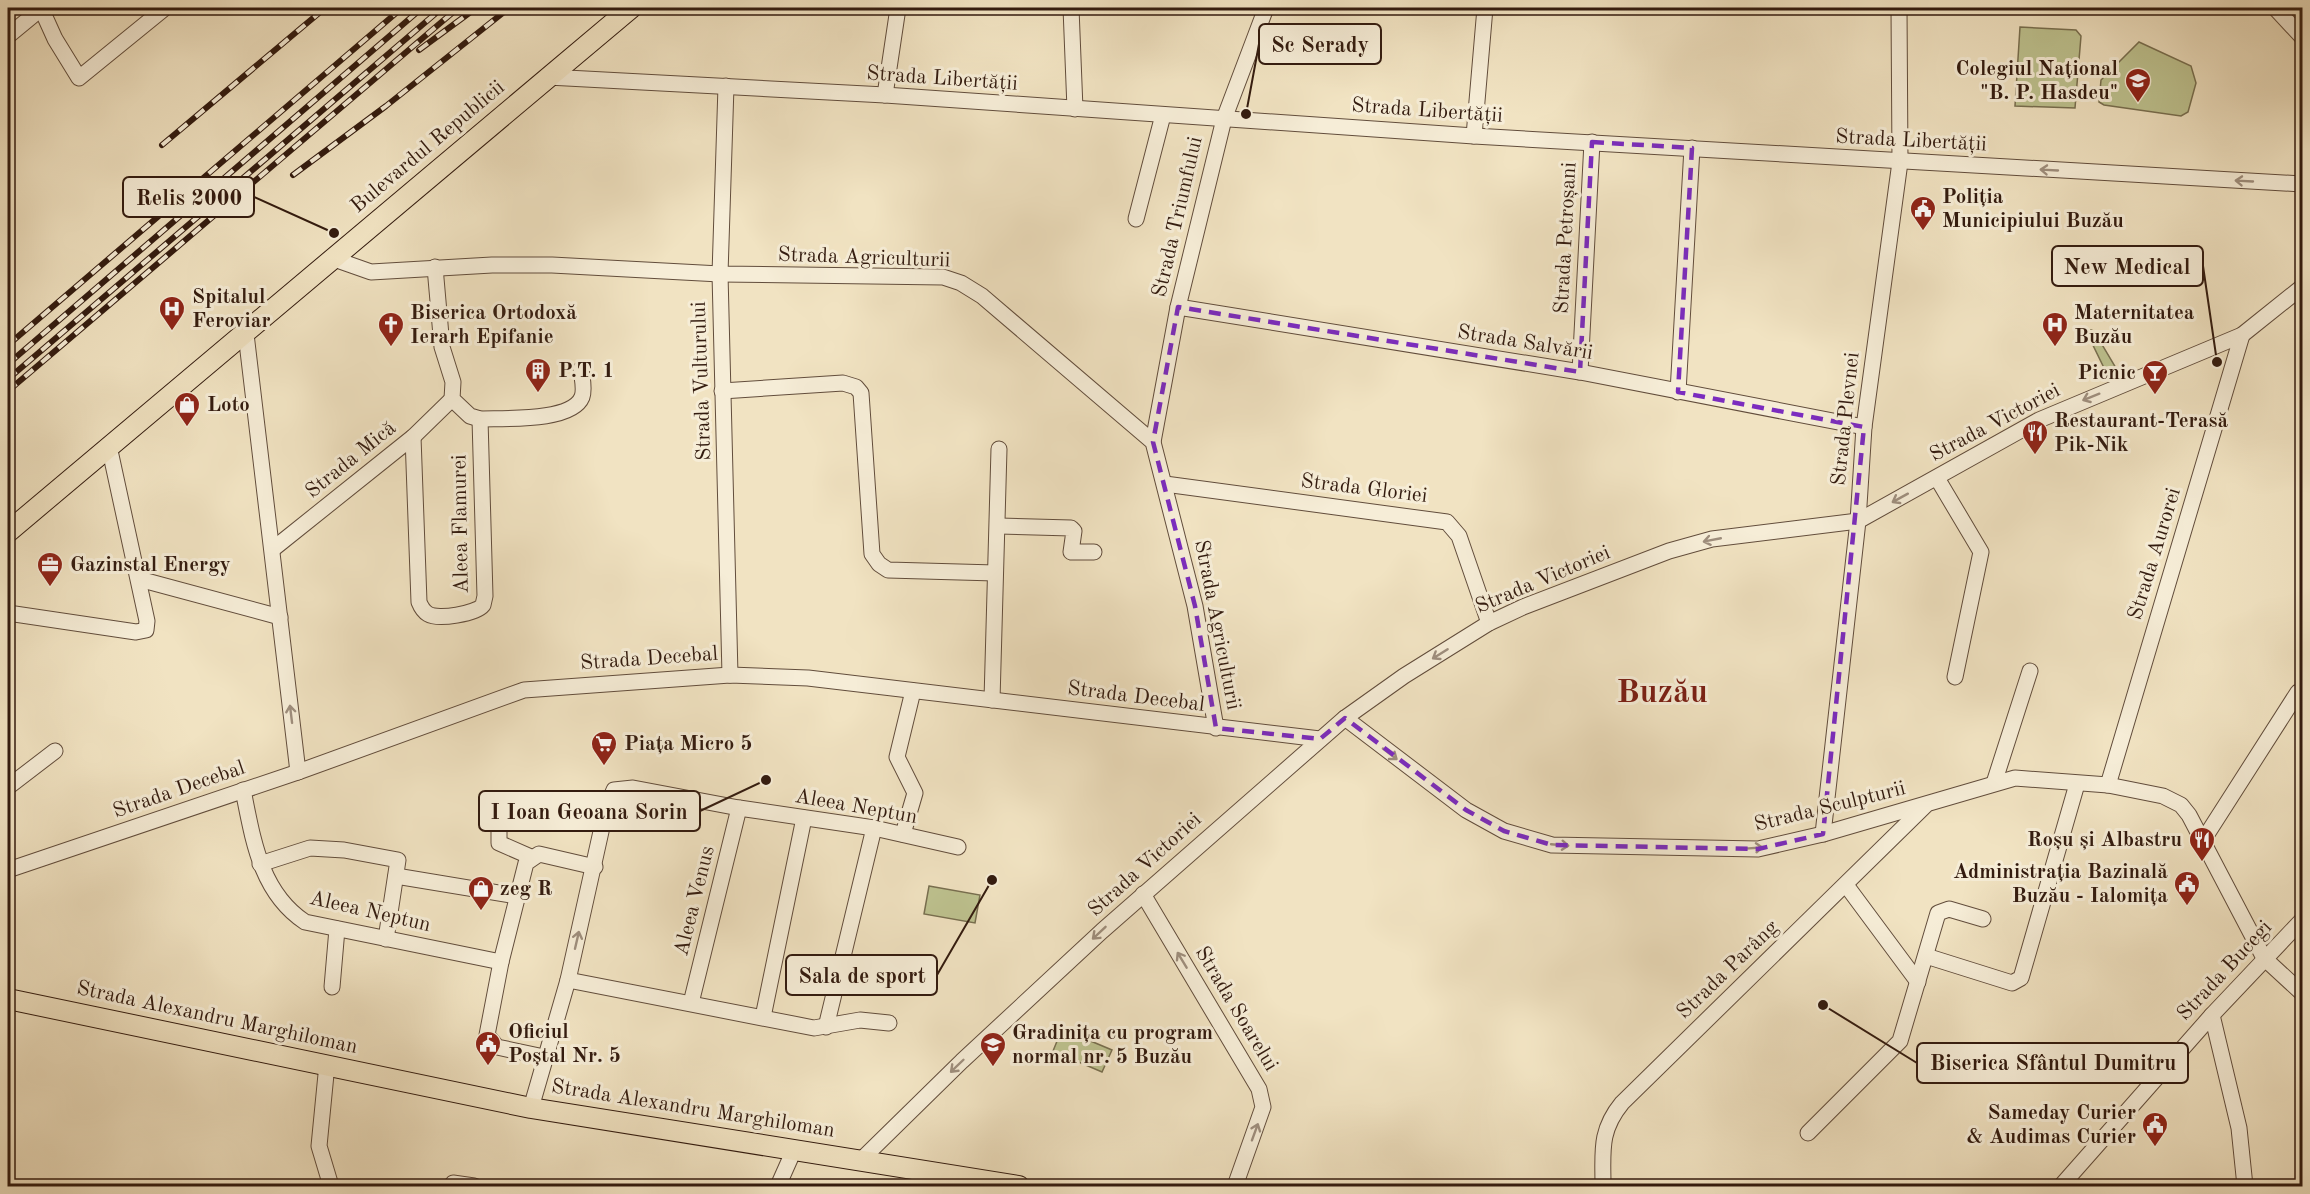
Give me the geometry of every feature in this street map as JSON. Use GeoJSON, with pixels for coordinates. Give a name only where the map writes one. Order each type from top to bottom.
{"type":"FeatureCollection","features":[{"type":"Feature","properties":{"kind":"main road","name":"Bulevardul Republicii"},"geometry":{"type":"LineString","coordinates":[[8,532],[631,8]]}},
{"type":"Feature","properties":{"kind":"main road","name":"Strada Alexandru Marghiloman"},"geometry":{"type":"LineString","coordinates":[[8,999],[531,1108],[1019,1186]]}},
{"type":"Feature","properties":{"kind":"street"},"geometry":{"type":"LineString","coordinates":[[8,36],[41,8],[55,39],[80,78],[165,8]]}},
{"type":"Feature","properties":{"kind":"street"},"geometry":{"type":"LineString","coordinates":[[885,95],[898,8]]}},
{"type":"Feature","properties":{"kind":"street"},"geometry":{"type":"LineString","coordinates":[[1071,8],[1075,110]]}},
{"type":"Feature","properties":{"kind":"street","name":"Strada Triumfului"},"geometry":{"type":"LineString","coordinates":[[1152,442],[1178,307],[1224,119],[1266,8]]}},
{"type":"Feature","properties":{"kind":"street"},"geometry":{"type":"LineString","coordinates":[[1474,136],[1485,8]]}},
{"type":"Feature","properties":{"kind":"street","name":"Strada Plevnei"},"geometry":{"type":"LineString","coordinates":[[1823,834],[1858,521],[1864,427],[1900,162],[1899,8]]}},
{"type":"Feature","properties":{"kind":"street"},"geometry":{"type":"LineString","coordinates":[[2275,8],[2302,37]]}},
{"type":"Feature","properties":{"kind":"street","name":"Strada Libertății"},"geometry":{"type":"LineString","coordinates":[[548,77],[885,95],[1474,136],[2302,184]]}},
{"type":"Feature","properties":{"kind":"street","name":"Strada Vulturului"},"geometry":{"type":"LineString","coordinates":[[726,86],[720,274],[730,675]]}},
{"type":"Feature","properties":{"kind":"street"},"geometry":{"type":"LineString","coordinates":[[1136,219],[1163,115]]}},
{"type":"Feature","properties":{"kind":"street","name":"Strada Petroșani"},"geometry":{"type":"LineString","coordinates":[[1580,372],[1592,142]]}},
{"type":"Feature","properties":{"kind":"street"},"geometry":{"type":"LineString","coordinates":[[1678,392],[1692,148]]}},
{"type":"Feature","properties":{"kind":"street","name":"Strada Agriculturii"},"geometry":{"type":"LineString","coordinates":[[334,259],[371,272],[435,267],[552,265],[720,274],[951,279],[982,296],[1152,442],[1165,484],[1195,606],[1216,728]]}},
{"type":"Feature","properties":{"kind":"street"},"geometry":{"type":"LineString","coordinates":[[435,267],[442,347],[453,382],[452,399],[470,416],[480,419],[566,411],[581,399],[584,390],[581,369]]}},
{"type":"Feature","properties":{"kind":"street","name":"Strada Victoriei"},"geometry":{"type":"LineString","coordinates":[[861,1160],[962,1061],[1143,894],[1320,739],[1345,718],[1404,676],[1490,623],[1523,607],[1712,539],[1858,521],[2039,420],[2242,335],[2302,287]]}},
{"type":"Feature","properties":{"kind":"street","name":"Strada Salvării"},"geometry":{"type":"LineString","coordinates":[[1178,307],[1580,372],[1864,427]]}},
{"type":"Feature","properties":{"kind":"street"},"geometry":{"type":"LineString","coordinates":[[246,334],[298,772]]}},
{"type":"Feature","properties":{"kind":"street","name":"Strada Aurorei"},"geometry":{"type":"LineString","coordinates":[[2108,785],[2242,335]]}},
{"type":"Feature","properties":{"kind":"street"},"geometry":{"type":"LineString","coordinates":[[723,391],[843,383],[856,387],[861,393],[872,554],[879,564],[888,570],[995,573]]}},
{"type":"Feature","properties":{"kind":"street","name":"Strada Mică"},"geometry":{"type":"LineString","coordinates":[[273,549],[413,437],[452,399]]}},
{"type":"Feature","properties":{"kind":"street","name":"Aleea Flamurei"},"geometry":{"type":"LineString","coordinates":[[413,437],[422,609],[435,616],[472,613],[483,605],[485,596],[480,419]]}},
{"type":"Feature","properties":{"kind":"street"},"geometry":{"type":"LineString","coordinates":[[8,613],[142,632],[148,626],[109,446]]}},
{"type":"Feature","properties":{"kind":"street"},"geometry":{"type":"LineString","coordinates":[[992,700],[995,573],[999,526],[999,449]]}},
{"type":"Feature","properties":{"kind":"street"},"geometry":{"type":"LineString","coordinates":[[1937,478],[1981,552],[1955,676]]}},
{"type":"Feature","properties":{"kind":"street","name":"Strada Gloriei"},"geometry":{"type":"LineString","coordinates":[[1165,484],[1447,522],[1459,536],[1490,623]]}},
{"type":"Feature","properties":{"kind":"street"},"geometry":{"type":"LineString","coordinates":[[999,526],[1071,528],[1074,531],[1071,552],[1094,552]]}},
{"type":"Feature","properties":{"kind":"street"},"geometry":{"type":"LineString","coordinates":[[139,579],[280,617]]}},
{"type":"Feature","properties":{"kind":"street"},"geometry":{"type":"LineString","coordinates":[[1994,783],[2030,671]]}},
{"type":"Feature","properties":{"kind":"street","name":"Strada Decebal"},"geometry":{"type":"LineString","coordinates":[[8,870],[298,772],[524,690],[730,675],[808,678],[1320,739]]}},
{"type":"Feature","properties":{"kind":"street"},"geometry":{"type":"LineString","coordinates":[[903,834],[915,794],[897,757],[914,691]]}},
{"type":"Feature","properties":{"kind":"street"},"geometry":{"type":"LineString","coordinates":[[2202,842],[2298,692]]}},
{"type":"Feature","properties":{"kind":"street","name":"Strada Sculpturii"},"geometry":{"type":"LineString","coordinates":[[1345,718],[1466,810],[1504,831],[1552,845],[1758,849],[1823,834],[2015,778],[2108,785],[2163,796],[2181,805],[2264,958],[2302,993]]}},
{"type":"Feature","properties":{"kind":"street"},"geometry":{"type":"LineString","coordinates":[[8,785],[55,751]]}},
{"type":"Feature","properties":{"kind":"street"},"geometry":{"type":"LineString","coordinates":[[1926,956],[2012,983],[2020,978],[2077,784]]}},
{"type":"Feature","properties":{"kind":"street","name":"Aleea Neptun"},"geometry":{"type":"LineString","coordinates":[[531,1108],[568,980],[606,809],[614,790],[633,788],[739,808],[874,828],[957,847]]}},
{"type":"Feature","properties":{"kind":"street","name":"Aleea Neptun"},"geometry":{"type":"LineString","coordinates":[[243,790],[260,864],[275,893],[292,913],[305,922],[501,962]]}},
{"type":"Feature","properties":{"kind":"street","name":"Strada Parâng"},"geometry":{"type":"LineString","coordinates":[[1603,1186],[1603,1141],[1612,1115],[1622,1103],[1926,805]]}},
{"type":"Feature","properties":{"kind":"street","name":"Aleea Venus"},"geometry":{"type":"LineString","coordinates":[[691,1003],[739,808]]}},
{"type":"Feature","properties":{"kind":"street"},"geometry":{"type":"LineString","coordinates":[[764,1017],[804,818]]}},
{"type":"Feature","properties":{"kind":"street"},"geometry":{"type":"LineString","coordinates":[[500,827],[499,843],[531,857]]}},
{"type":"Feature","properties":{"kind":"street"},"geometry":{"type":"LineString","coordinates":[[826,1027],[874,828]]}},
{"type":"Feature","properties":{"kind":"street"},"geometry":{"type":"LineString","coordinates":[[260,864],[310,848],[344,850],[398,860],[386,939]]}},
{"type":"Feature","properties":{"kind":"street"},"geometry":{"type":"LineString","coordinates":[[544,1057],[497,1047],[486,1035],[517,896],[526,863],[531,857],[539,854],[548,855],[594,867]]}},
{"type":"Feature","properties":{"kind":"street"},"geometry":{"type":"LineString","coordinates":[[396,876],[517,896]]}},
{"type":"Feature","properties":{"kind":"street"},"geometry":{"type":"LineString","coordinates":[[1846,885],[1918,982]]}},
{"type":"Feature","properties":{"kind":"street","name":"Strada Soarelui"},"geometry":{"type":"LineString","coordinates":[[1143,894],[1259,1089],[1263,1107],[1235,1186]]}},
{"type":"Feature","properties":{"kind":"street"},"geometry":{"type":"LineString","coordinates":[[1809,1133],[1898,1044],[1936,916],[1941,910],[1949,909],[1983,919]]}},
{"type":"Feature","properties":{"kind":"street","name":"Strada Bucegi"},"geometry":{"type":"LineString","coordinates":[[2061,1186],[2212,1015],[2302,920]]}},
{"type":"Feature","properties":{"kind":"street"},"geometry":{"type":"LineString","coordinates":[[332,987],[338,929]]}},
{"type":"Feature","properties":{"kind":"street"},"geometry":{"type":"LineString","coordinates":[[568,980],[814,1028],[860,1020],[889,1023]]}},
{"type":"Feature","properties":{"kind":"street"},"geometry":{"type":"LineString","coordinates":[[2212,1015],[2239,1128],[2245,1186]]}},
{"type":"Feature","properties":{"kind":"street"},"geometry":{"type":"LineString","coordinates":[[327,1064],[319,1146],[331,1186]]}},
{"type":"Feature","properties":{"kind":"street"},"geometry":{"type":"LineString","coordinates":[[778,1186],[794,1150]]}},
{"type":"Feature","properties":{"kind":"street"},"geometry":{"type":"LineString","coordinates":[[453,1183],[474,1186]]}},
{"type":"Feature","properties":{"kind":"highlighted area"},"geometry":{"type":"Polygon","coordinates":[[[1592,142],[1692,148],[1678,392],[1864,427],[1823,834],[1758,849],[1552,845],[1504,831],[1466,810],[1345,718],[1320,739],[1216,728],[1195,606],[1153,442],[1178,307],[1580,372],[1592,142]]]}},
{"type":"Feature","properties":{"kind":"green space"},"geometry":{"type":"Polygon","coordinates":[[[2020,27],[2076,30],[2081,36],[2075,108],[2015,106],[2020,27]]]}},
{"type":"Feature","properties":{"kind":"green space"},"geometry":{"type":"Polygon","coordinates":[[[2139,42],[2191,66],[2196,83],[2188,112],[2181,116],[2104,105],[2099,102],[2101,80],[2139,42]]]}},
{"type":"Feature","properties":{"kind":"green space"},"geometry":{"type":"Polygon","coordinates":[[[2091,330],[2094,331],[2116,368],[2114,374],[2107,374],[2088,335],[2091,330]]]}},
{"type":"Feature","properties":{"kind":"green space"},"geometry":{"type":"Polygon","coordinates":[[[929,886],[980,895],[975,923],[924,914],[929,886]]]}},
{"type":"Feature","properties":{"kind":"green space"},"geometry":{"type":"Polygon","coordinates":[[[1062,1029],[1112,1050],[1102,1072],[1053,1051],[1062,1029]]]}},
{"type":"Feature","properties":{"kind":"railway"},"geometry":{"type":"LineString","coordinates":[[162,145],[325,8]]}},
{"type":"Feature","properties":{"kind":"railway"},"geometry":{"type":"LineString","coordinates":[[8,345],[402,8]]}},
{"type":"Feature","properties":{"kind":"railway"},"geometry":{"type":"LineString","coordinates":[[8,364],[422,8]]}},
{"type":"Feature","properties":{"kind":"railway"},"geometry":{"type":"LineString","coordinates":[[8,379],[442,8]]}},
{"type":"Feature","properties":{"kind":"railway"},"geometry":{"type":"LineString","coordinates":[[8,391],[458,8]]}},
{"type":"Feature","properties":{"kind":"railway"},"geometry":{"type":"LineString","coordinates":[[419,50],[476,8]]}},
{"type":"Feature","properties":{"kind":"railway"},"geometry":{"type":"LineString","coordinates":[[293,175],[386,106],[509,8]]}},
{"type":"Feature","properties":{"kind":"place","name":"Colegiul Național \"B. P. Hasdeu\""},"geometry":{"type":"Point","coordinates":[2138,104]}},
{"type":"Feature","properties":{"kind":"place","name":"Sc Serady"},"geometry":{"type":"Point","coordinates":[1246,114]}},
{"type":"Feature","properties":{"kind":"place","name":"Poliția Municipiului Buzău"},"geometry":{"type":"Point","coordinates":[1923,232]}},
{"type":"Feature","properties":{"kind":"place","name":"Relis 2000"},"geometry":{"type":"Point","coordinates":[334,233]}},
{"type":"Feature","properties":{"kind":"place","name":"Spitalul Feroviar"},"geometry":{"type":"Point","coordinates":[172,332]}},
{"type":"Feature","properties":{"kind":"place","name":"Biserica Ortodoxă Ierarh Epifanie"},"geometry":{"type":"Point","coordinates":[391,348]}},
{"type":"Feature","properties":{"kind":"place","name":"Maternitatea Buzău"},"geometry":{"type":"Point","coordinates":[2055,348]}},
{"type":"Feature","properties":{"kind":"place","name":"New Medical"},"geometry":{"type":"Point","coordinates":[2217,362]}},
{"type":"Feature","properties":{"kind":"place","name":"P.T. 1"},"geometry":{"type":"Point","coordinates":[538,394]}},
{"type":"Feature","properties":{"kind":"place","name":"Picnic"},"geometry":{"type":"Point","coordinates":[2155,396]}},
{"type":"Feature","properties":{"kind":"place","name":"Loto"},"geometry":{"type":"Point","coordinates":[187,428]}},
{"type":"Feature","properties":{"kind":"place","name":"Restaurant-Terasă Pik-Nik"},"geometry":{"type":"Point","coordinates":[2035,456]}},
{"type":"Feature","properties":{"kind":"place","name":"Gazinstal Energy"},"geometry":{"type":"Point","coordinates":[50,588]}},
{"type":"Feature","properties":{"kind":"place","name":"Piața Micro 5"},"geometry":{"type":"Point","coordinates":[604,767]}},
{"type":"Feature","properties":{"kind":"place","name":"I Ioan Geoana Sorin"},"geometry":{"type":"Point","coordinates":[766,780]}},
{"type":"Feature","properties":{"kind":"place","name":"Roșu și Albastru"},"geometry":{"type":"Point","coordinates":[2202,863]}},
{"type":"Feature","properties":{"kind":"place","name":"Sala de sport"},"geometry":{"type":"Point","coordinates":[992,880]}},
{"type":"Feature","properties":{"kind":"place","name":"Administrația Bazinală Buzău - Ialomița"},"geometry":{"type":"Point","coordinates":[2187,907]}},
{"type":"Feature","properties":{"kind":"place","name":"zeg R"},"geometry":{"type":"Point","coordinates":[481,912]}},
{"type":"Feature","properties":{"kind":"place","name":"Biserica Sfântul Dumitru"},"geometry":{"type":"Point","coordinates":[1823,1005]}},
{"type":"Feature","properties":{"kind":"place","name":"Oficiul Poștal Nr. 5"},"geometry":{"type":"Point","coordinates":[488,1067]}},
{"type":"Feature","properties":{"kind":"place","name":"Gradinița cu program normal nr. 5 Buzău"},"geometry":{"type":"Point","coordinates":[993,1068]}},
{"type":"Feature","properties":{"kind":"place","name":"Sameday Curier & Audimas Curier"},"geometry":{"type":"Point","coordinates":[2155,1148]}},
{"type":"Feature","properties":{"kind":"district","name":"Buzău"},"geometry":{"type":"Point","coordinates":[1662,693]}}]}
